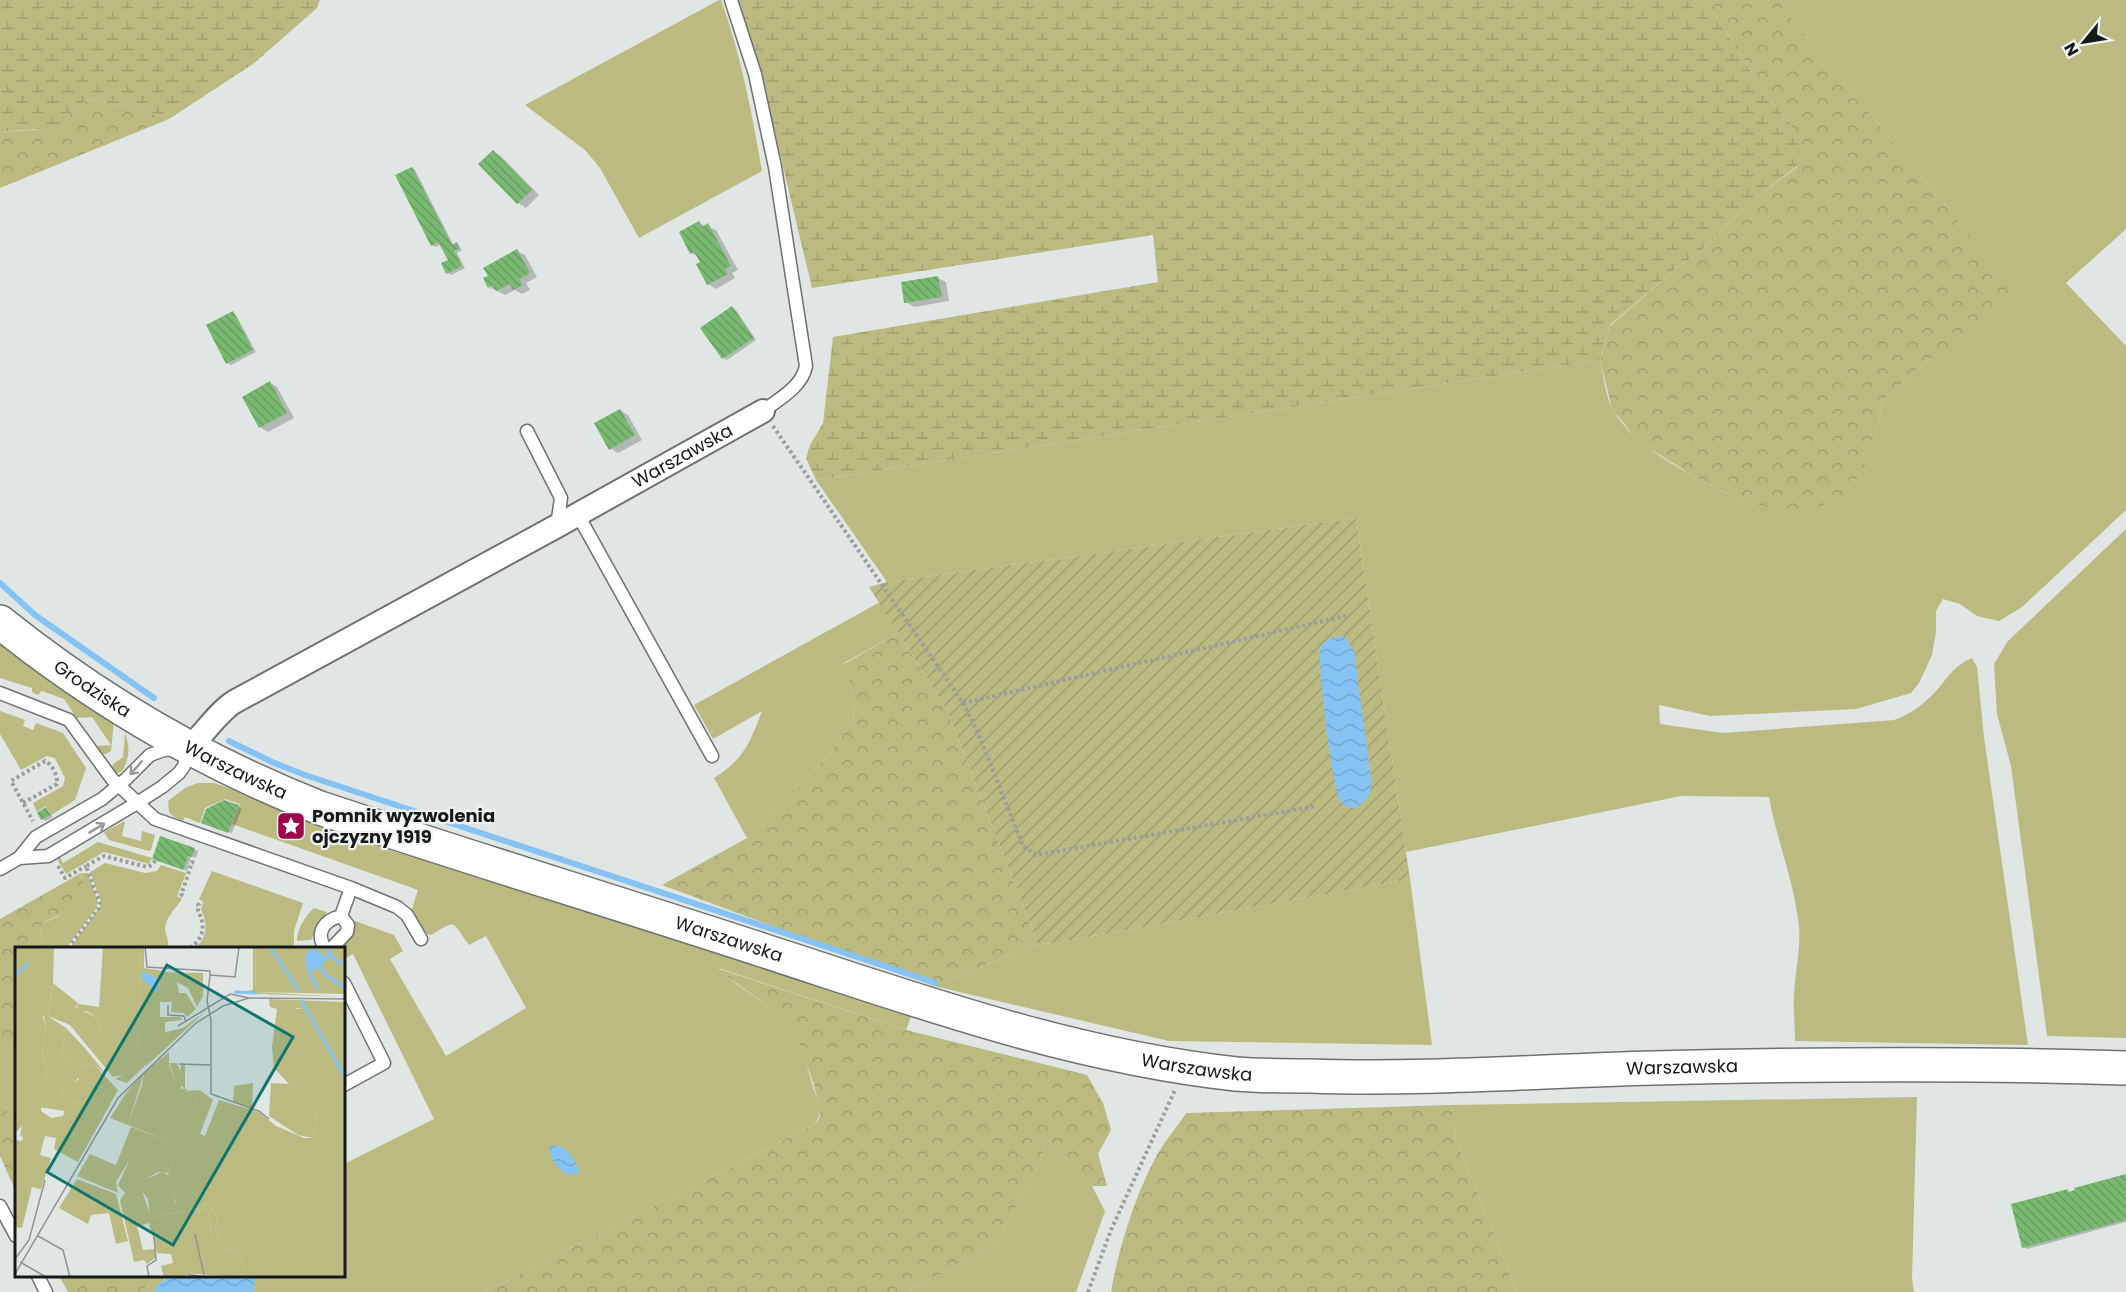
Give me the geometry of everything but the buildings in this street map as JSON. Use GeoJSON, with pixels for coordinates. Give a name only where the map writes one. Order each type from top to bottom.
{"type":"FeatureCollection","features":[{"type":"Feature","properties":{"kind":"main road","name":"Grodziska"},"geometry":{"type":"LineString","coordinates":[[0,622],[69,675],[129,714],[189,748]]}},
{"type":"Feature","properties":{"kind":"main road","name":"Warszawska"},"geometry":{"type":"LineString","coordinates":[[189,748],[285,794],[380,828],[947,1010],[1059,1043],[1185,1068],[1243,1074],[1436,1078],[1652,1068],[1849,1065],[2126,1068]]}},
{"type":"Feature","properties":{"kind":"street","name":"Warszawska"},"geometry":{"type":"LineString","coordinates":[[189,748],[205,733],[225,708],[234,702],[763,411]]}},
{"type":"Feature","properties":{"kind":"lane","name":"Warszawska"},"geometry":{"type":"LineString","coordinates":[[731,0],[758,86],[775,167],[806,366],[801,380],[763,411]]}},
{"type":"Feature","properties":{"kind":"lane"},"geometry":{"type":"LineString","coordinates":[[527,431],[561,498],[557,526]]}},
{"type":"Feature","properties":{"kind":"lane"},"geometry":{"type":"LineString","coordinates":[[578,514],[712,756]]}},
{"type":"Feature","properties":{"kind":"lane"},"geometry":{"type":"LineString","coordinates":[[0,693],[69,720],[119,786],[150,816],[166,824],[351,888],[401,909],[421,939]]}},
{"type":"Feature","properties":{"kind":"lane"},"geometry":{"type":"LineString","coordinates":[[0,869],[19,858],[36,837],[92,806],[119,786],[150,755],[164,750],[189,748],[184,766],[162,787],[51,855],[19,858]]}},
{"type":"Feature","properties":{"kind":"lane"},"geometry":{"type":"LineString","coordinates":[[341,916],[351,888]]}},
{"type":"Feature","properties":{"kind":"lane"},"geometry":{"type":"LineString","coordinates":[[325,947],[320,936],[321,931],[330,920],[341,916]]}},
{"type":"Feature","properties":{"kind":"lane"},"geometry":{"type":"LineString","coordinates":[[333,947],[347,932],[348,925],[341,916]]}},
{"type":"Feature","properties":{"kind":"lane"},"geometry":{"type":"LineString","coordinates":[[345,985],[384,1063],[345,1083]]}},
{"type":"Feature","properties":{"kind":"lane"},"geometry":{"type":"LineString","coordinates":[[0,1206],[15,1234]]}},
{"type":"Feature","properties":{"kind":"lane"},"geometry":{"type":"LineString","coordinates":[[39,1277],[46,1292]]}},
{"type":"Feature","properties":{"kind":"path"},"geometry":{"type":"LineString","coordinates":[[763,411],[963,703],[978,733],[1023,846],[1036,855],[1317,806]]}},
{"type":"Feature","properties":{"kind":"path"},"geometry":{"type":"LineString","coordinates":[[963,703],[1346,616]]}},
{"type":"Feature","properties":{"kind":"path"},"geometry":{"type":"LineString","coordinates":[[23,804],[57,784],[58,779],[50,763],[45,761],[11,781],[23,804],[33,821]]}},
{"type":"Feature","properties":{"kind":"path"},"geometry":{"type":"LineString","coordinates":[[55,861],[65,878],[104,856],[147,867],[152,866],[156,860]]}},
{"type":"Feature","properties":{"kind":"path"},"geometry":{"type":"LineString","coordinates":[[183,896],[181,894],[188,880],[192,862],[195,863]]}},
{"type":"Feature","properties":{"kind":"path"},"geometry":{"type":"LineString","coordinates":[[69,947],[100,904],[86,866]]}},
{"type":"Feature","properties":{"kind":"path"},"geometry":{"type":"LineString","coordinates":[[191,947],[200,939],[203,929],[202,917],[198,910],[199,905],[196,903]]}},
{"type":"Feature","properties":{"kind":"path"},"geometry":{"type":"LineString","coordinates":[[1088,1292],[1111,1230],[1185,1068]]}},
{"type":"Feature","properties":{"kind":"green space"},"geometry":{"type":"Polygon","coordinates":[[[0,0],[320,0],[317,8],[253,64],[169,119],[136,108],[90,100],[73,109],[62,128],[47,135],[37,129],[0,132],[0,0]]]}},
{"type":"Feature","properties":{"kind":"green space"},"geometry":{"type":"Polygon","coordinates":[[[721,0],[728,21],[740,63],[762,171],[639,238],[600,168],[585,150],[525,105],[721,0]]]}},
{"type":"Feature","properties":{"kind":"green space"},"geometry":{"type":"Polygon","coordinates":[[[738,0],[1705,0],[1766,95],[1790,123],[1803,155],[1796,167],[1758,196],[1700,252],[1675,269],[1610,325],[1600,360],[816,480],[806,458],[810,445],[823,423],[833,337],[1158,282],[1153,235],[812,288],[761,75],[746,34],[738,0]]]}},
{"type":"Feature","properties":{"kind":"green space"},"geometry":{"type":"Polygon","coordinates":[[[1705,0],[1780,0],[1792,20],[1947,207],[2015,297],[1930,359],[1883,400],[1872,452],[1846,499],[1794,513],[1744,502],[1695,477],[1639,442],[1612,409],[1600,360],[1610,326],[1675,269],[1700,252],[1758,196],[1796,168],[1802,155],[1790,123],[1766,95],[1705,0]]]}},
{"type":"Feature","properties":{"kind":"green space"},"geometry":{"type":"Polygon","coordinates":[[[1780,0],[2126,0],[2126,229],[2066,283],[2126,346],[2126,510],[2022,607],[1999,621],[1977,616],[1960,604],[1943,599],[1936,611],[1936,632],[1932,655],[1919,683],[1911,693],[1856,709],[1710,716],[1659,705],[1660,724],[1723,733],[1894,720],[1907,715],[1923,704],[1956,668],[1972,658],[1977,667],[1984,737],[2028,1045],[1795,1041],[1794,1001],[1799,926],[1797,909],[1769,797],[1681,796],[1406,852],[1356,518],[887,582],[816,480],[1600,360],[1613,410],[1638,439],[1654,452],[1690,474],[1744,502],[1872,452],[1883,400],[1930,359],[1947,207],[1791,19],[1780,0]]]}},
{"type":"Feature","properties":{"kind":"green space"},"geometry":{"type":"Polygon","coordinates":[[[90,100],[136,108],[169,119],[0,188],[0,132],[62,128],[73,109],[90,100]]]}},
{"type":"Feature","properties":{"kind":"green space"},"geometry":{"type":"Polygon","coordinates":[[[1356,518],[1410,879],[1055,943],[1038,944],[947,710],[869,587],[887,582],[1356,518]]]}},
{"type":"Feature","properties":{"kind":"green space"},"geometry":{"type":"Polygon","coordinates":[[[2126,529],[2126,1038],[2047,1036],[2011,766],[1997,714],[1994,664],[2008,641],[2126,529]]]}},
{"type":"Feature","properties":{"kind":"green space"},"geometry":{"type":"Polygon","coordinates":[[[880,602],[898,633],[844,663],[855,701],[853,720],[829,755],[808,777],[786,795],[764,825],[747,838],[714,778],[732,764],[745,749],[762,711],[713,739],[694,705],[880,602]]]}},
{"type":"Feature","properties":{"kind":"green space"},"geometry":{"type":"Polygon","coordinates":[[[898,633],[947,710],[1038,944],[934,986],[662,885],[747,838],[764,825],[786,795],[808,777],[829,755],[853,720],[855,701],[844,664],[898,633]]]}},
{"type":"Feature","properties":{"kind":"green space"},"geometry":{"type":"Polygon","coordinates":[[[0,640],[114,721],[111,751],[102,754],[97,746],[111,745],[92,717],[77,718],[64,699],[42,691],[38,695],[32,692],[32,688],[0,678],[0,640]]]}},
{"type":"Feature","properties":{"kind":"green space"},"geometry":{"type":"Polygon","coordinates":[[[0,711],[25,720],[23,726],[33,730],[36,723],[63,733],[86,768],[75,800],[51,815],[46,806],[37,812],[33,803],[63,786],[65,778],[55,758],[47,756],[21,770],[0,734],[0,711]]]}},
{"type":"Feature","properties":{"kind":"green space"},"geometry":{"type":"Polygon","coordinates":[[[125,733],[128,757],[122,771],[116,774],[112,769],[113,764],[123,757],[125,733]]]}},
{"type":"Feature","properties":{"kind":"green space"},"geometry":{"type":"Polygon","coordinates":[[[198,783],[214,783],[300,819],[395,852],[472,871],[912,1014],[906,1030],[718,968],[781,1017],[796,1034],[804,1053],[820,1112],[813,1125],[485,1292],[254,1292],[255,1277],[345,1277],[345,1164],[434,1119],[353,954],[345,958],[345,947],[340,947],[351,936],[355,921],[394,935],[403,951],[390,959],[446,1056],[526,1008],[486,936],[469,945],[454,925],[446,926],[431,935],[427,934],[411,912],[418,890],[232,824],[240,804],[225,799],[205,808],[200,823],[185,817],[183,821],[169,812],[168,801],[185,788],[198,783]]]}},
{"type":"Feature","properties":{"kind":"green space"},"geometry":{"type":"Polygon","coordinates":[[[125,821],[122,836],[141,841],[142,831],[155,835],[151,850],[109,840],[104,832],[125,821]]]}},
{"type":"Feature","properties":{"kind":"green space"},"geometry":{"type":"Polygon","coordinates":[[[98,842],[152,858],[149,864],[104,852],[66,874],[57,859],[60,857],[63,863],[98,842]]]}},
{"type":"Feature","properties":{"kind":"green space"},"geometry":{"type":"Polygon","coordinates":[[[105,863],[145,873],[157,871],[161,865],[186,873],[177,896],[182,899],[165,925],[167,947],[71,947],[102,904],[90,872],[105,863]]]}},
{"type":"Feature","properties":{"kind":"green space"},"geometry":{"type":"Polygon","coordinates":[[[212,871],[303,903],[294,931],[294,947],[196,947],[206,930],[201,909],[203,902],[199,899],[212,871]]]}},
{"type":"Feature","properties":{"kind":"green space"},"geometry":{"type":"Polygon","coordinates":[[[81,873],[88,873],[98,902],[96,909],[67,947],[44,947],[41,936],[43,923],[59,916],[84,891],[81,873]]]}},
{"type":"Feature","properties":{"kind":"green space"},"geometry":{"type":"Polygon","coordinates":[[[81,873],[84,892],[78,904],[43,923],[41,936],[44,947],[15,947],[15,1042],[0,1049],[0,919],[81,873]]]}},
{"type":"Feature","properties":{"kind":"green space"},"geometry":{"type":"Polygon","coordinates":[[[1410,879],[1432,1045],[1169,1041],[934,986],[1038,944],[1055,943],[1410,879]]]}},
{"type":"Feature","properties":{"kind":"green space"},"geometry":{"type":"Polygon","coordinates":[[[314,908],[327,912],[311,940],[297,941],[302,923],[314,908]]]}},
{"type":"Feature","properties":{"kind":"green space"},"geometry":{"type":"Polygon","coordinates":[[[716,968],[906,1030],[1087,1075],[1103,1103],[1111,1130],[1098,1154],[1107,1186],[1092,1186],[1047,1139],[1040,1163],[994,1246],[905,1292],[485,1292],[813,1125],[818,1120],[819,1106],[812,1080],[791,1028],[769,1008],[716,968]]]}},
{"type":"Feature","properties":{"kind":"green space"},"geometry":{"type":"Polygon","coordinates":[[[15,1042],[15,1119],[0,1099],[0,1049],[15,1042]]]}},
{"type":"Feature","properties":{"kind":"green space"},"geometry":{"type":"Polygon","coordinates":[[[1917,1097],[1912,1278],[1914,1292],[1517,1292],[1456,1140],[1451,1105],[1917,1097]]]}},
{"type":"Feature","properties":{"kind":"green space"},"geometry":{"type":"Polygon","coordinates":[[[0,1099],[15,1119],[15,1190],[0,1156],[0,1099]]]}},
{"type":"Feature","properties":{"kind":"green space"},"geometry":{"type":"Polygon","coordinates":[[[1451,1105],[1456,1140],[1517,1292],[1111,1292],[1123,1240],[1149,1170],[1186,1113],[1451,1105]]]}},
{"type":"Feature","properties":{"kind":"green space"},"geometry":{"type":"Polygon","coordinates":[[[1047,1139],[1092,1186],[1105,1211],[1076,1292],[905,1292],[994,1246],[1040,1163],[1047,1139]]]}},
{"type":"Feature","properties":{"kind":"green space"},"geometry":{"type":"Polygon","coordinates":[[[60,1277],[156,1277],[142,1292],[68,1292],[60,1277]]]}},
{"type":"Feature","properties":{"kind":"green space"},"geometry":{"type":"Polygon","coordinates":[[[156,1277],[168,1277],[153,1292],[142,1292],[156,1277]]]}},
{"type":"Feature","properties":{"kind":"water"},"geometry":{"type":"Polygon","coordinates":[[[1344,636],[1354,651],[1371,778],[1369,796],[1356,808],[1343,804],[1337,790],[1329,750],[1321,675],[1320,646],[1330,638],[1344,636]]]}},
{"type":"Feature","properties":{"kind":"water"},"geometry":{"type":"Polygon","coordinates":[[[556,1145],[570,1155],[579,1171],[577,1174],[566,1174],[556,1165],[549,1151],[556,1145]]]}},
{"type":"Feature","properties":{"kind":"water"},"geometry":{"type":"Polygon","coordinates":[[[168,1277],[255,1277],[254,1292],[153,1292],[168,1277]]]}},
{"type":"Feature","properties":{"kind":"waterway"},"geometry":{"type":"LineString","coordinates":[[0,583],[35,615],[154,698]]}},
{"type":"Feature","properties":{"kind":"waterway"},"geometry":{"type":"LineString","coordinates":[[229,741],[305,775],[936,983]]}},
{"type":"Feature","properties":{"kind":"place","name":"Pomnik wyzwolenia ojczyzny 1919"},"geometry":{"type":"Point","coordinates":[291,826]}}]}
